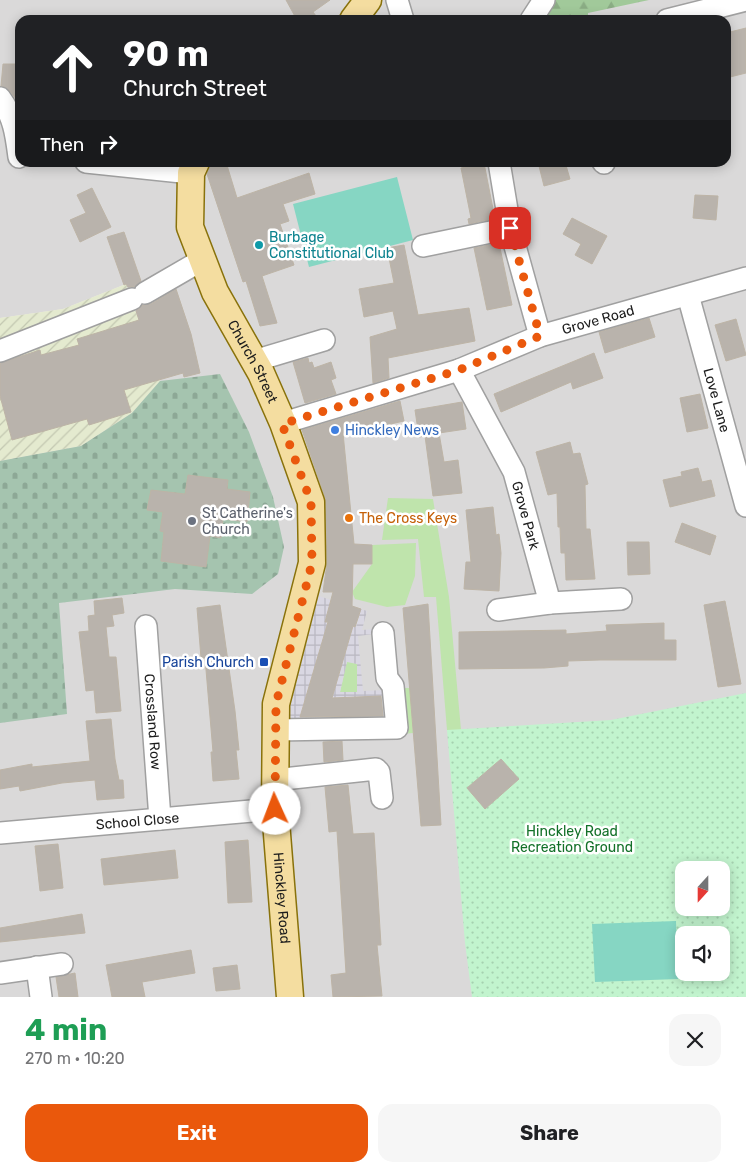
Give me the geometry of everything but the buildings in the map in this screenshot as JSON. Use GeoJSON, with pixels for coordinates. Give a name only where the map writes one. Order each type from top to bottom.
{"type":"FeatureCollection","features":[{"type":"Feature","properties":{"kind":"main road"},"geometry":{"type":"LineString","coordinates":[[357,15],[368,0]]}},
{"type":"Feature","properties":{"kind":"main road","name":"Church Street"},"geometry":{"type":"LineString","coordinates":[[193,168],[190,227],[215,292],[254,361],[282,424],[311,502],[312,563]]}},
{"type":"Feature","properties":{"kind":"main road","name":"Hinckley Road"},"geometry":{"type":"LineString","coordinates":[[290,997],[275,809],[276,704],[312,563]]}},
{"type":"Feature","properties":{"kind":"street"},"geometry":{"type":"LineString","coordinates":[[397,0],[402,15]]}},
{"type":"Feature","properties":{"kind":"street"},"geometry":{"type":"LineString","coordinates":[[534,15],[544,0]]}},
{"type":"Feature","properties":{"kind":"street"},"geometry":{"type":"LineString","coordinates":[[687,15],[746,0]]}},
{"type":"Feature","properties":{"kind":"street"},"geometry":{"type":"LineString","coordinates":[[0,98],[11,114],[15,124]]}},
{"type":"Feature","properties":{"kind":"street"},"geometry":{"type":"LineString","coordinates":[[13,157],[15,137]]}},
{"type":"Feature","properties":{"kind":"street"},"geometry":{"type":"LineString","coordinates":[[175,167],[193,168]]}},
{"type":"Feature","properties":{"kind":"street"},"geometry":{"type":"LineString","coordinates":[[500,167],[510,228],[540,336]]}},
{"type":"Feature","properties":{"kind":"street"},"geometry":{"type":"LineString","coordinates":[[422,246],[510,228]]}},
{"type":"Feature","properties":{"kind":"street"},"geometry":{"type":"LineString","coordinates":[[0,351],[138,296],[202,260]]}},
{"type":"Feature","properties":{"kind":"street","name":"Grove Road"},"geometry":{"type":"LineString","coordinates":[[282,424],[459,370],[540,336],[746,278]]}},
{"type":"Feature","properties":{"kind":"street","name":"Love Lane"},"geometry":{"type":"LineString","coordinates":[[688,295],[746,506]]}},
{"type":"Feature","properties":{"kind":"street"},"geometry":{"type":"LineString","coordinates":[[254,361],[324,340]]}},
{"type":"Feature","properties":{"kind":"street","name":"Grove Park"},"geometry":{"type":"LineString","coordinates":[[459,370],[514,472],[550,603]]}},
{"type":"Feature","properties":{"kind":"street"},"geometry":{"type":"LineString","coordinates":[[498,610],[550,603],[621,599]]}},
{"type":"Feature","properties":{"kind":"street","name":"Crossland Row"},"geometry":{"type":"LineString","coordinates":[[146,626],[160,818]]}},
{"type":"Feature","properties":{"kind":"street"},"geometry":{"type":"LineString","coordinates":[[275,730],[397,728],[393,686],[387,678],[383,633]]}},
{"type":"Feature","properties":{"kind":"street"},"geometry":{"type":"LineString","coordinates":[[274,780],[376,769],[380,772],[382,798]]}},
{"type":"Feature","properties":{"kind":"street","name":"School Close"},"geometry":{"type":"LineString","coordinates":[[0,833],[275,809]]}},
{"type":"Feature","properties":{"kind":"street"},"geometry":{"type":"LineString","coordinates":[[0,972],[62,964]]}},
{"type":"Feature","properties":{"kind":"street"},"geometry":{"type":"LineString","coordinates":[[37,967],[41,997]]}},
{"type":"Feature","properties":{"kind":"shaded area"},"geometry":{"type":"Polygon","coordinates":[[[0,0],[746,0],[746,997],[0,997],[0,461],[81,446],[126,284],[63,309],[0,318],[0,0]]]}},
{"type":"Feature","properties":{"kind":"shaded area"},"geometry":{"type":"Polygon","coordinates":[[[397,177],[413,240],[309,267],[293,204],[397,177]]]}},
{"type":"Feature","properties":{"kind":"shaded area"},"geometry":{"type":"Polygon","coordinates":[[[316,595],[331,600],[325,621],[328,622],[300,717],[324,724],[289,720],[285,716],[316,595]]]}},
{"type":"Feature","properties":{"kind":"shaded area"},"geometry":{"type":"Polygon","coordinates":[[[361,609],[367,611],[362,630],[374,629],[374,634],[358,636],[363,691],[385,690],[390,718],[384,722],[383,696],[332,698],[353,626],[356,627],[361,609]],[[347,662],[340,692],[357,692],[357,664],[347,662]]]}},
{"type":"Feature","properties":{"kind":"shaded area"},"geometry":{"type":"Polygon","coordinates":[[[676,921],[675,979],[595,982],[592,924],[676,921]]]}},
{"type":"Feature","properties":{"kind":"green space"},"geometry":{"type":"Polygon","coordinates":[[[549,0],[649,0],[588,13],[588,15],[540,15],[549,0]]]}},
{"type":"Feature","properties":{"kind":"green space"},"geometry":{"type":"Polygon","coordinates":[[[126,284],[160,381],[132,413],[81,446],[0,461],[0,318],[63,309],[126,284]]]}},
{"type":"Feature","properties":{"kind":"green space","name":"St Catherine's Church"},"geometry":{"type":"Polygon","coordinates":[[[220,374],[249,432],[273,497],[284,547],[278,574],[252,594],[175,589],[59,603],[67,714],[0,723],[0,461],[81,446],[132,413],[160,381],[220,374]]]}},
{"type":"Feature","properties":{"kind":"green space"},"geometry":{"type":"Polygon","coordinates":[[[388,498],[433,499],[449,597],[461,730],[447,730],[436,597],[424,597],[418,539],[382,540],[388,498]]]}},
{"type":"Feature","properties":{"kind":"green space"},"geometry":{"type":"Polygon","coordinates":[[[416,543],[415,576],[405,605],[387,607],[355,599],[352,592],[372,564],[372,545],[416,543]]]}},
{"type":"Feature","properties":{"kind":"green space"},"geometry":{"type":"Polygon","coordinates":[[[347,661],[357,664],[357,692],[340,692],[347,661]]]}},
{"type":"Feature","properties":{"kind":"green space"},"geometry":{"type":"Polygon","coordinates":[[[398,688],[410,688],[413,733],[403,734],[398,688]]]}},
{"type":"Feature","properties":{"kind":"green space","name":"Hinckley Road Recreation Ground"},"geometry":{"type":"Polygon","coordinates":[[[746,693],[746,997],[472,997],[465,943],[447,730],[611,720],[746,693]]]}},
{"type":"Feature","properties":{"kind":"place","name":"Burbage Constitutional Club"},"geometry":{"type":"Point","coordinates":[259,245]}},
{"type":"Feature","properties":{"kind":"place","name":"Hinckley News"},"geometry":{"type":"Point","coordinates":[335,430]}},
{"type":"Feature","properties":{"kind":"place","name":"The Cross Keys"},"geometry":{"type":"Point","coordinates":[349,518]}},
{"type":"Feature","properties":{"kind":"place","name":"St Catherine's Church"},"geometry":{"type":"Point","coordinates":[192,521]}},
{"type":"Feature","properties":{"kind":"place","name":"Parish Church"},"geometry":{"type":"Point","coordinates":[264,662]}},
{"type":"Feature","properties":{"kind":"route"},"geometry":{"type":"LineString","coordinates":[[275,809],[276,704],[312,563],[311,502],[282,424],[459,370],[540,336],[510,228]]}}]}
